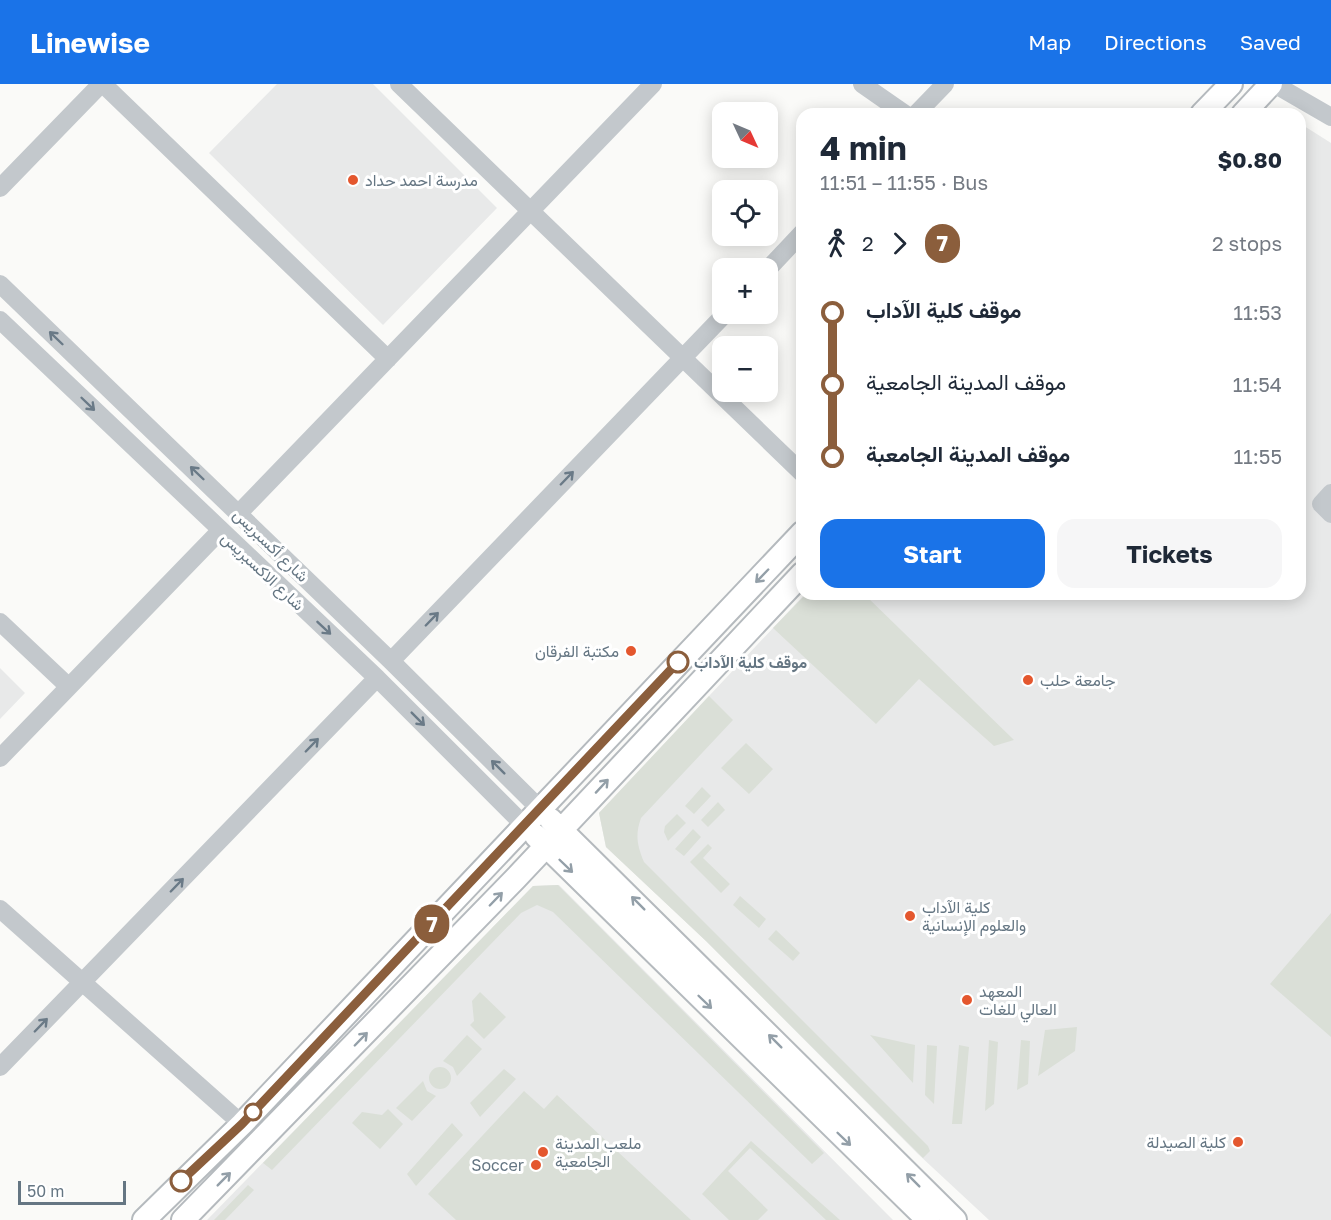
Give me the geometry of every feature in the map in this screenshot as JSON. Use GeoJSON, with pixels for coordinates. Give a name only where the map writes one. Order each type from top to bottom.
{"type":"FeatureCollection","features":[{"type":"Feature","properties":{"kind":"main road"},"geometry":{"type":"LineString","coordinates":[[1208,108],[1231,84]]}},
{"type":"Feature","properties":{"kind":"main road"},"geometry":{"type":"LineString","coordinates":[[1249,108],[1273,84]]}},
{"type":"Feature","properties":{"kind":"main road"},"geometry":{"type":"LineString","coordinates":[[152,1217],[796,539]]}},
{"type":"Feature","properties":{"kind":"main road"},"geometry":{"type":"LineString","coordinates":[[183,1220],[546,846],[796,580]]}},
{"type":"Feature","properties":{"kind":"main road"},"geometry":{"type":"LineString","coordinates":[[532,817],[562,829],[955,1220]]}},
{"type":"Feature","properties":{"kind":"main road"},"geometry":{"type":"LineString","coordinates":[[532,817],[546,846],[928,1220]]}},
{"type":"Feature","properties":{"kind":"street"},"geometry":{"type":"LineString","coordinates":[[0,188],[102,84],[388,359]]}},
{"type":"Feature","properties":{"kind":"street"},"geometry":{"type":"LineString","coordinates":[[399,84],[796,467]]}},
{"type":"Feature","properties":{"kind":"street"},"geometry":{"type":"LineString","coordinates":[[239,513],[652,84]]}},
{"type":"Feature","properties":{"kind":"street"},"geometry":{"type":"LineString","coordinates":[[862,84],[896,108]]}},
{"type":"Feature","properties":{"kind":"street"},"geometry":{"type":"LineString","coordinates":[[922,108],[945,84]]}},
{"type":"Feature","properties":{"kind":"street"},"geometry":{"type":"LineString","coordinates":[[1273,84],[1331,117]]}},
{"type":"Feature","properties":{"kind":"street"},"geometry":{"type":"LineString","coordinates":[[778,258],[796,239]]}},
{"type":"Feature","properties":{"kind":"street","name":"شارع أكسبريس"},"geometry":{"type":"LineString","coordinates":[[0,284],[391,661],[532,817]]}},
{"type":"Feature","properties":{"kind":"street","name":"شارع الاكسبريس"},"geometry":{"type":"LineString","coordinates":[[0,320],[377,678],[532,817]]}},
{"type":"Feature","properties":{"kind":"street"},"geometry":{"type":"LineString","coordinates":[[391,661],[715,324]]}},
{"type":"Feature","properties":{"kind":"street"},"geometry":{"type":"LineString","coordinates":[[1331,493],[1321,504],[1331,514]]}},
{"type":"Feature","properties":{"kind":"street"},"geometry":{"type":"LineString","coordinates":[[0,758],[220,531]]}},
{"type":"Feature","properties":{"kind":"street"},"geometry":{"type":"LineString","coordinates":[[0,621],[68,686]]}},
{"type":"Feature","properties":{"kind":"street"},"geometry":{"type":"LineString","coordinates":[[0,1067],[377,678]]}},
{"type":"Feature","properties":{"kind":"street"},"geometry":{"type":"LineString","coordinates":[[0,909],[242,1124]]}},
{"type":"Feature","properties":{"kind":"shaded area","name":"مدرسة احمد حداد"},"geometry":{"type":"Polygon","coordinates":[[[277,84],[373,84],[497,208],[383,325],[209,153],[277,84]]]}},
{"type":"Feature","properties":{"kind":"shaded area","name":"جامعة حلب"},"geometry":{"type":"Polygon","coordinates":[[[1306,127],[1331,143],[1331,1220],[989,1220],[918,1154],[706,941],[606,847],[599,813],[799,600],[1306,600],[1306,127]]]}},
{"type":"Feature","properties":{"kind":"shaded area"},"geometry":{"type":"Polygon","coordinates":[[[800,600],[870,600],[1014,740],[994,746],[919,679],[876,724],[773,628],[800,600]]]}},
{"type":"Feature","properties":{"kind":"shaded area"},"geometry":{"type":"Polygon","coordinates":[[[0,668],[25,693],[0,719],[0,668]]]}},
{"type":"Feature","properties":{"kind":"shaded area"},"geometry":{"type":"Polygon","coordinates":[[[709,696],[733,720],[641,818],[638,840],[644,862],[928,1146],[930,1151],[923,1158],[706,941],[606,847],[599,813],[709,696]]]}},
{"type":"Feature","properties":{"kind":"shaded area"},"geometry":{"type":"Polygon","coordinates":[[[746,743],[773,769],[749,794],[721,768],[746,743]]]}},
{"type":"Feature","properties":{"kind":"shaded area"},"geometry":{"type":"Polygon","coordinates":[[[702,787],[711,796],[694,814],[685,806],[702,787]]]}},
{"type":"Feature","properties":{"kind":"shaded area"},"geometry":{"type":"Polygon","coordinates":[[[718,802],[725,810],[708,827],[701,820],[718,802]]]}},
{"type":"Feature","properties":{"kind":"shaded area"},"geometry":{"type":"Polygon","coordinates":[[[677,814],[686,823],[668,841],[664,832],[665,826],[677,814]]]}},
{"type":"Feature","properties":{"kind":"shaded area"},"geometry":{"type":"Polygon","coordinates":[[[693,829],[701,837],[684,856],[675,849],[693,829]]]}},
{"type":"Feature","properties":{"kind":"shaded area"},"geometry":{"type":"Polygon","coordinates":[[[708,844],[712,848],[703,858],[730,884],[721,893],[690,862],[708,844]]]}},
{"type":"Feature","properties":{"kind":"shaded area"},"geometry":{"type":"Polygon","coordinates":[[[558,885],[824,1153],[812,1164],[553,912],[537,905],[521,913],[272,1170],[263,1163],[533,886],[558,885]]]}},
{"type":"Feature","properties":{"kind":"shaded area"},"geometry":{"type":"Polygon","coordinates":[[[559,885],[893,1220],[207,1220],[533,886],[559,885]]]}},
{"type":"Feature","properties":{"kind":"shaded area"},"geometry":{"type":"Polygon","coordinates":[[[740,896],[766,919],[759,928],[733,905],[740,896]]]}},
{"type":"Feature","properties":{"kind":"shaded area"},"geometry":{"type":"Polygon","coordinates":[[[1331,913],[1331,1037],[1270,984],[1331,913]]]}},
{"type":"Feature","properties":{"kind":"shaded area"},"geometry":{"type":"Polygon","coordinates":[[[776,930],[800,953],[793,961],[768,939],[776,930]]]}},
{"type":"Feature","properties":{"kind":"shaded area"},"geometry":{"type":"Polygon","coordinates":[[[480,992],[506,1017],[484,1039],[470,1025],[474,1021],[472,1001],[480,992]]]}},
{"type":"Feature","properties":{"kind":"shaded area"},"geometry":{"type":"Polygon","coordinates":[[[1077,1027],[1075,1051],[1038,1076],[1045,1030],[1077,1027]]]}},
{"type":"Feature","properties":{"kind":"shaded area"},"geometry":{"type":"Polygon","coordinates":[[[467,1035],[482,1049],[457,1076],[453,1067],[443,1061],[467,1035]]]}},
{"type":"Feature","properties":{"kind":"shaded area"},"geometry":{"type":"Polygon","coordinates":[[[870,1035],[915,1045],[913,1083],[870,1035]]]}},
{"type":"Feature","properties":{"kind":"shaded area"},"geometry":{"type":"Polygon","coordinates":[[[989,1040],[998,1042],[994,1104],[985,1111],[989,1040]]]}},
{"type":"Feature","properties":{"kind":"shaded area"},"geometry":{"type":"Polygon","coordinates":[[[1021,1040],[1030,1041],[1028,1084],[1017,1090],[1021,1040]]]}},
{"type":"Feature","properties":{"kind":"shaded area"},"geometry":{"type":"Polygon","coordinates":[[[927,1045],[937,1046],[934,1104],[925,1095],[927,1045]]]}},
{"type":"Feature","properties":{"kind":"shaded area"},"geometry":{"type":"Polygon","coordinates":[[[959,1045],[969,1047],[962,1124],[952,1124],[959,1045]]]}},
{"type":"Feature","properties":{"kind":"shaded area"},"geometry":{"type":"Polygon","coordinates":[[[440,1067],[448,1070],[451,1078],[448,1086],[440,1089],[432,1086],[429,1078],[432,1070],[440,1067]]]}},
{"type":"Feature","properties":{"kind":"shaded area"},"geometry":{"type":"Polygon","coordinates":[[[504,1069],[516,1079],[480,1117],[470,1103],[504,1069]]]}},
{"type":"Feature","properties":{"kind":"shaded area"},"geometry":{"type":"Polygon","coordinates":[[[423,1081],[427,1091],[436,1096],[412,1121],[396,1108],[423,1081]]]}},
{"type":"Feature","properties":{"kind":"shaded area","name":"ملعب المدينة الجامعية"},"geometry":{"type":"Polygon","coordinates":[[[524,1091],[544,1109],[557,1095],[691,1220],[456,1220],[428,1194],[524,1091]]]}},
{"type":"Feature","properties":{"kind":"shaded area"},"geometry":{"type":"Polygon","coordinates":[[[388,1109],[403,1124],[380,1149],[352,1123],[362,1112],[382,1115],[388,1109]]]}},
{"type":"Feature","properties":{"kind":"shaded area"},"geometry":{"type":"Polygon","coordinates":[[[452,1123],[463,1135],[416,1186],[407,1174],[452,1123]]]}},
{"type":"Feature","properties":{"kind":"shaded area"},"geometry":{"type":"Polygon","coordinates":[[[751,1141],[840,1220],[826,1220],[750,1148],[728,1171],[768,1210],[758,1220],[729,1220],[702,1194],[751,1141]]]}},
{"type":"Feature","properties":{"kind":"shaded area"},"geometry":{"type":"Polygon","coordinates":[[[248,1185],[254,1190],[225,1220],[214,1220],[248,1185]]]}},
{"type":"Feature","properties":{"kind":"bus line","name":"7"},"geometry":{"type":"LineString","coordinates":[[181,1181],[242,1124],[678,662]]}},
{"type":"Feature","properties":{"kind":"place","name":"مدرسة احمد حداد"},"geometry":{"type":"Point","coordinates":[353,180]}},
{"type":"Feature","properties":{"kind":"place","name":"مكتبة الفرقان"},"geometry":{"type":"Point","coordinates":[631,651]}},
{"type":"Feature","properties":{"kind":"place","name":"موقف كلية الآداب"},"geometry":{"type":"Point","coordinates":[678,662]}},
{"type":"Feature","properties":{"kind":"place","name":"جامعة حلب"},"geometry":{"type":"Point","coordinates":[1028,680]}},
{"type":"Feature","properties":{"kind":"place","name":"كلية الآداب والعلوم الإنسانية"},"geometry":{"type":"Point","coordinates":[910,916]}},
{"type":"Feature","properties":{"kind":"place","name":"المعهد العالي للغات"},"geometry":{"type":"Point","coordinates":[967,1000]}},
{"type":"Feature","properties":{"kind":"place","name":"كلية الصيدلة"},"geometry":{"type":"Point","coordinates":[1238,1142]}},
{"type":"Feature","properties":{"kind":"place","name":"ملعب المدينة الجامعية"},"geometry":{"type":"Point","coordinates":[543,1152]}},
{"type":"Feature","properties":{"kind":"place","name":"Soccer"},"geometry":{"type":"Point","coordinates":[536,1165]}}]}
